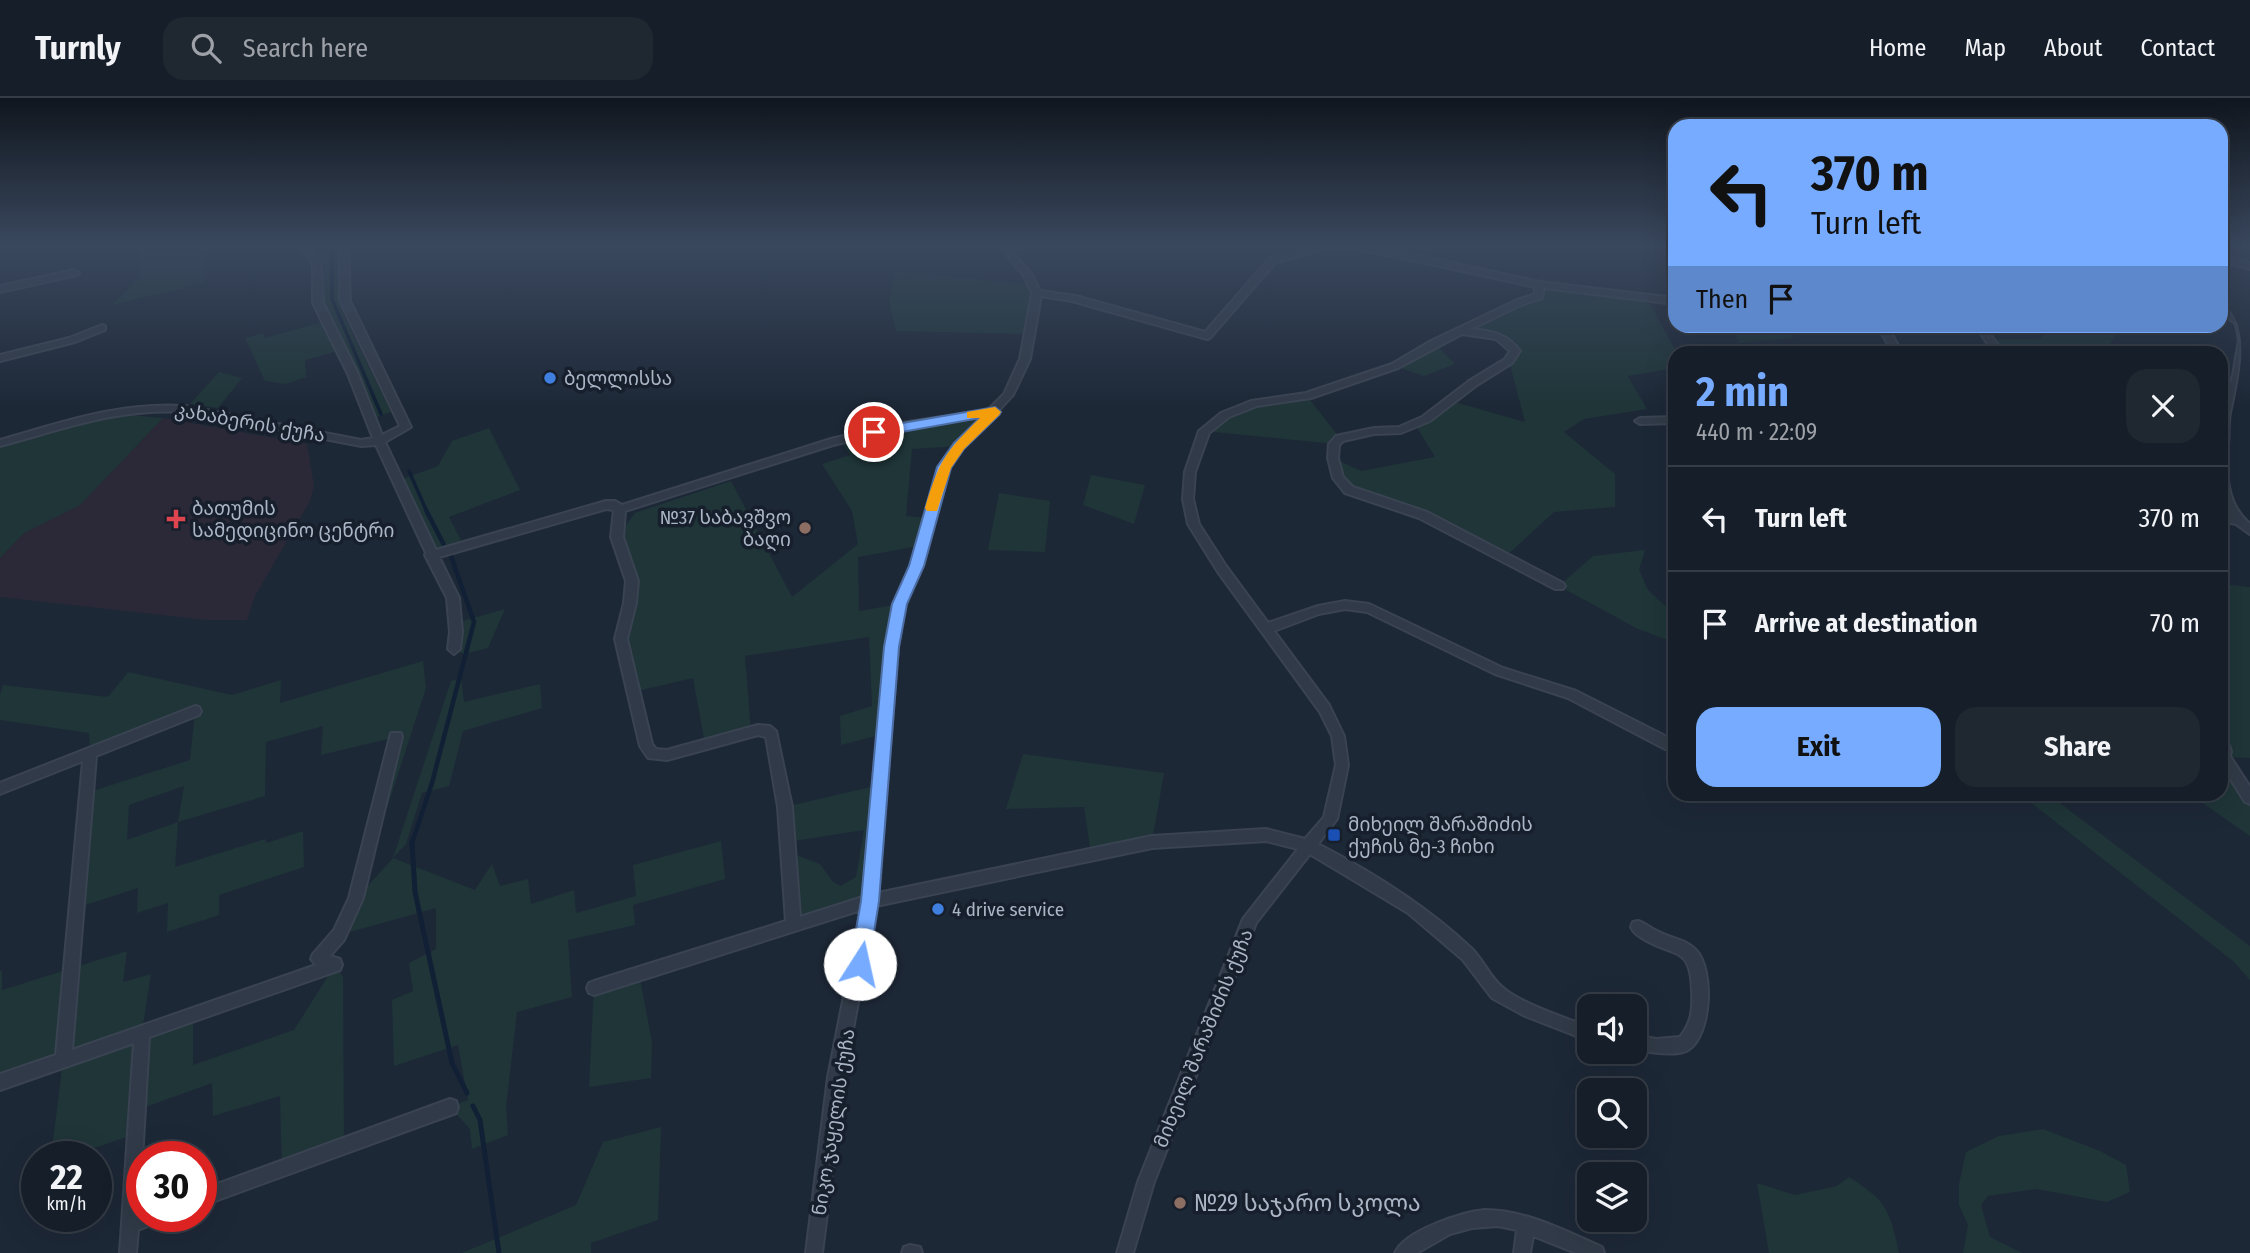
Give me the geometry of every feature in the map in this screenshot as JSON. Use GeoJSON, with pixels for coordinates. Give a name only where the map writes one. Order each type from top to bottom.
{"type":"FeatureCollection","features":[{"type":"Feature","properties":{"kind":"street"},"geometry":{"type":"LineString","coordinates":[[318,299],[353,374],[379,441],[453,598],[456,632],[454,649]]}},
{"type":"Feature","properties":{"kind":"street","name":"კახაბერის ქუჩა"},"geometry":{"type":"LineString","coordinates":[[0,443],[105,413],[157,405],[177,409],[188,407],[212,415],[361,443],[379,441],[406,427],[345,299]]}},
{"type":"Feature","properties":{"kind":"street","name":"ნიკო ჯაყელის ქუჩა"},"geometry":{"type":"LineString","coordinates":[[814,1253],[836,1077],[870,901],[891,647],[899,604],[917,566],[944,467],[959,446],[1009,395],[1025,359],[1036,299]]}},
{"type":"Feature","properties":{"kind":"street"},"geometry":{"type":"LineString","coordinates":[[1076,299],[1207,336],[1239,299]]}},
{"type":"Feature","properties":{"kind":"street","name":"მიხეილ შარაშიძის ქუჩა"},"geometry":{"type":"LineString","coordinates":[[1125,1253],[1146,1182],[1250,919],[1330,819],[1342,765],[1338,736],[1325,709],[1222,569],[1194,524],[1188,499],[1190,472],[1204,431],[1225,415],[1255,403],[1307,396],[1395,366],[1530,299]]}},
{"type":"Feature","properties":{"kind":"street"},"geometry":{"type":"LineString","coordinates":[[2228,313],[2240,323],[2244,340],[2238,375],[2228,405]]}},
{"type":"Feature","properties":{"kind":"street"},"geometry":{"type":"LineString","coordinates":[[0,358],[72,340],[102,328]]}},
{"type":"Feature","properties":{"kind":"street"},"geometry":{"type":"LineString","coordinates":[[1463,331],[1499,337],[1511,343],[1515,351],[1509,361],[1473,383],[1426,419],[1401,430],[1374,431],[1340,438],[1334,444],[1333,458],[1338,478],[1349,490],[1423,515],[1559,586]]}},
{"type":"Feature","properties":{"kind":"street"},"geometry":{"type":"LineString","coordinates":[[620,509],[831,442],[895,427],[995,412]]}},
{"type":"Feature","properties":{"kind":"street"},"geometry":{"type":"LineString","coordinates":[[1640,421],[1668,420]]}},
{"type":"Feature","properties":{"kind":"street"},"geometry":{"type":"LineString","coordinates":[[2228,500],[2237,519],[2250,530]]}},
{"type":"Feature","properties":{"kind":"street"},"geometry":{"type":"LineString","coordinates":[[431,555],[606,505],[615,505],[620,509]]}},
{"type":"Feature","properties":{"kind":"street"},"geometry":{"type":"LineString","coordinates":[[620,509],[617,537],[632,581],[631,603],[621,639],[646,746],[653,754],[667,755],[758,730],[766,730],[772,735],[786,807],[793,925]]}},
{"type":"Feature","properties":{"kind":"street"},"geometry":{"type":"LineString","coordinates":[[2228,519],[2237,519]]}},
{"type":"Feature","properties":{"kind":"street"},"geometry":{"type":"LineString","coordinates":[[1268,628],[1318,610],[1345,605],[1369,608],[1499,671],[1572,694],[1668,745]]}},
{"type":"Feature","properties":{"kind":"street"},"geometry":{"type":"LineString","coordinates":[[0,789],[195,710]]}},
{"type":"Feature","properties":{"kind":"street"},"geometry":{"type":"LineString","coordinates":[[0,1082],[335,964],[318,959],[339,935],[356,898],[397,737]]}},
{"type":"Feature","properties":{"kind":"street"},"geometry":{"type":"LineString","coordinates":[[63,1060],[90,752]]}},
{"type":"Feature","properties":{"kind":"street"},"geometry":{"type":"LineString","coordinates":[[2228,765],[2250,798]]}},
{"type":"Feature","properties":{"kind":"street"},"geometry":{"type":"LineString","coordinates":[[594,988],[870,901],[1152,842],[1266,835],[1308,846],[1335,860],[1413,909],[1468,955],[1497,993],[1530,1011],[1577,1029]]}},
{"type":"Feature","properties":{"kind":"street"},"geometry":{"type":"LineString","coordinates":[[1638,927],[1647,935],[1676,945],[1693,956],[1700,969],[1699,1026],[1684,1044],[1647,1044]]}},
{"type":"Feature","properties":{"kind":"street"},"geometry":{"type":"LineString","coordinates":[[135,1141],[142,1032]]}},
{"type":"Feature","properties":{"kind":"street"},"geometry":{"type":"LineString","coordinates":[[217,1192],[450,1107]]}},
{"type":"Feature","properties":{"kind":"street"},"geometry":{"type":"LineString","coordinates":[[1403,1253],[1423,1238],[1463,1221],[1499,1218],[1596,1253]]}},
{"type":"Feature","properties":{"kind":"street"},"geometry":{"type":"LineString","coordinates":[[1522,1253],[1526,1227]]}},
{"type":"Feature","properties":{"kind":"street"},"geometry":{"type":"LineString","coordinates":[[128,1253],[129,1232]]}},
{"type":"Feature","properties":{"kind":"shaded area","name":"ბათუმის სამედიცინო ცენტრი"},"geometry":{"type":"Polygon","coordinates":[[[163,418],[307,444],[314,486],[310,501],[255,596],[247,620],[207,620],[0,597],[0,558],[24,533],[80,505],[163,418]]]}},
{"type":"Feature","properties":{"kind":"green space"},"geometry":{"type":"Polygon","coordinates":[[[118,299],[138,299],[112,305],[118,299]]]}},
{"type":"Feature","properties":{"kind":"green space"},"geometry":{"type":"Polygon","coordinates":[[[339,299],[339,306],[391,412],[377,417],[322,300],[339,299]]]}},
{"type":"Feature","properties":{"kind":"green space"},"geometry":{"type":"Polygon","coordinates":[[[1032,299],[1030,334],[896,331],[889,301],[1032,299]]]}},
{"type":"Feature","properties":{"kind":"green space"},"geometry":{"type":"Polygon","coordinates":[[[1536,299],[1624,299],[1649,302],[1673,346],[1668,346],[1668,369],[1628,376],[1647,409],[1584,419],[1564,432],[1615,474],[1615,507],[1554,512],[1505,557],[1423,515],[1349,490],[1333,458],[1361,471],[1435,457],[1415,424],[1451,401],[1525,422],[1510,365],[1521,354],[1516,342],[1496,334],[1473,330],[1536,299]]]}},
{"type":"Feature","properties":{"kind":"green space"},"geometry":{"type":"Polygon","coordinates":[[[326,321],[341,350],[305,360],[306,377],[286,384],[265,381],[245,338],[263,333],[265,338],[326,321]]]}},
{"type":"Feature","properties":{"kind":"green space"},"geometry":{"type":"Polygon","coordinates":[[[1734,333],[1791,333],[1793,338],[1739,343],[1734,333]]]}},
{"type":"Feature","properties":{"kind":"green space"},"geometry":{"type":"Polygon","coordinates":[[[2048,333],[2115,335],[2109,346],[1995,346],[1990,339],[2039,339],[2048,333]]]}},
{"type":"Feature","properties":{"kind":"green space"},"geometry":{"type":"Polygon","coordinates":[[[1434,343],[1455,364],[1424,376],[1395,366],[1434,343]]]}},
{"type":"Feature","properties":{"kind":"green space"},"geometry":{"type":"Polygon","coordinates":[[[219,372],[242,378],[218,408],[190,404],[219,372]]]}},
{"type":"Feature","properties":{"kind":"green space"},"geometry":{"type":"Polygon","coordinates":[[[1307,396],[1340,438],[1334,444],[1204,431],[1240,410],[1307,396]]]}},
{"type":"Feature","properties":{"kind":"green space"},"geometry":{"type":"Polygon","coordinates":[[[995,412],[959,446],[912,449],[906,516],[929,518],[924,545],[858,557],[859,611],[899,604],[883,734],[841,745],[840,716],[872,706],[869,637],[745,656],[751,732],[705,744],[693,678],[633,692],[621,639],[632,581],[617,537],[635,513],[731,481],[792,597],[858,544],[852,511],[822,464],[850,455],[843,445],[871,435],[878,444],[902,430],[899,422],[995,412]]]}},
{"type":"Feature","properties":{"kind":"green space"},"geometry":{"type":"Polygon","coordinates":[[[105,413],[163,418],[80,505],[24,533],[0,558],[0,443],[105,413]]]}},
{"type":"Feature","properties":{"kind":"green space"},"geometry":{"type":"Polygon","coordinates":[[[489,428],[520,490],[449,517],[464,546],[431,555],[397,481],[438,466],[452,441],[489,428]]]}},
{"type":"Feature","properties":{"kind":"green space"},"geometry":{"type":"Polygon","coordinates":[[[1091,475],[1145,485],[1134,524],[1083,505],[1091,475]]]}},
{"type":"Feature","properties":{"kind":"green space"},"geometry":{"type":"Polygon","coordinates":[[[999,493],[1050,501],[1045,552],[988,550],[999,493]]]}},
{"type":"Feature","properties":{"kind":"green space"},"geometry":{"type":"Polygon","coordinates":[[[1645,550],[1639,570],[1648,590],[1668,609],[1668,640],[1636,628],[1559,586],[1593,556],[1645,550]]]}},
{"type":"Feature","properties":{"kind":"green space"},"geometry":{"type":"Polygon","coordinates":[[[2228,585],[2250,587],[2250,758],[2228,757],[2228,585]]]}},
{"type":"Feature","properties":{"kind":"green space"},"geometry":{"type":"Polygon","coordinates":[[[505,609],[488,648],[464,654],[454,650],[456,623],[505,609]]]}},
{"type":"Feature","properties":{"kind":"green space"},"geometry":{"type":"Polygon","coordinates":[[[423,661],[426,688],[358,897],[393,858],[475,890],[492,864],[500,886],[528,879],[531,904],[574,890],[576,913],[636,896],[633,865],[721,841],[725,879],[633,905],[635,925],[568,940],[572,997],[517,1012],[506,1107],[508,1135],[472,1149],[470,1129],[450,1107],[468,1100],[458,1045],[394,1066],[392,1000],[413,991],[409,963],[436,949],[436,908],[339,935],[396,737],[321,755],[323,726],[266,742],[265,796],[178,822],[175,867],[265,839],[267,843],[303,831],[304,867],[219,895],[219,915],[167,932],[168,903],[137,913],[138,888],[76,908],[86,793],[190,760],[195,711],[90,752],[89,733],[0,720],[0,695],[3,685],[108,697],[128,672],[232,695],[281,680],[280,703],[423,661]],[[184,786],[129,805],[127,840],[178,822],[184,786]]]}},
{"type":"Feature","properties":{"kind":"green space"},"geometry":{"type":"Polygon","coordinates":[[[461,678],[464,702],[540,684],[542,708],[463,731],[449,786],[422,793],[406,844],[393,858],[451,681],[461,678]]]}},
{"type":"Feature","properties":{"kind":"green space"},"geometry":{"type":"Polygon","coordinates":[[[1023,754],[1164,773],[1152,842],[1091,854],[1084,807],[1006,809],[1023,754]]]}},
{"type":"Feature","properties":{"kind":"green space"},"geometry":{"type":"Polygon","coordinates":[[[2228,763],[2250,798],[2250,836],[2200,801],[2228,801],[2228,763]]]}},
{"type":"Feature","properties":{"kind":"green space"},"geometry":{"type":"Polygon","coordinates":[[[879,785],[870,901],[793,925],[788,852],[820,864],[833,882],[841,886],[856,877],[864,830],[788,842],[785,807],[879,785]]]}},
{"type":"Feature","properties":{"kind":"green space"},"geometry":{"type":"Polygon","coordinates":[[[2029,801],[2057,801],[2250,946],[2250,980],[2233,961],[2029,801]]]}},
{"type":"Feature","properties":{"kind":"green space"},"geometry":{"type":"Polygon","coordinates":[[[127,951],[123,982],[151,974],[142,1031],[193,1013],[193,1065],[294,1030],[335,965],[343,977],[344,1146],[282,1169],[280,1096],[213,1116],[212,1083],[137,1110],[135,1134],[112,1142],[53,1141],[63,1061],[0,1082],[2,970],[2,990],[127,951]]]}},
{"type":"Feature","properties":{"kind":"green space"},"geometry":{"type":"Polygon","coordinates":[[[639,974],[652,1042],[651,1078],[589,1087],[594,988],[639,974]]]}},
{"type":"Feature","properties":{"kind":"green space"},"geometry":{"type":"Polygon","coordinates":[[[661,1127],[658,1220],[591,1243],[591,1253],[462,1253],[576,1205],[603,1142],[661,1127]]]}},
{"type":"Feature","properties":{"kind":"green space"},"geometry":{"type":"Polygon","coordinates":[[[2043,1129],[2100,1151],[2126,1165],[2130,1192],[2107,1202],[2036,1189],[1988,1196],[1981,1205],[1990,1237],[2022,1253],[1963,1253],[1968,1225],[1959,1205],[1959,1184],[1966,1152],[1999,1136],[2043,1129]]]}},
{"type":"Feature","properties":{"kind":"green space"},"geometry":{"type":"Polygon","coordinates":[[[1849,1177],[1872,1193],[1885,1208],[1893,1226],[1899,1253],[1769,1253],[1757,1183],[1795,1195],[1837,1186],[1849,1177]]]}},
{"type":"Feature","properties":{"kind":"waterway"},"geometry":{"type":"LineString","coordinates":[[332,299],[381,414]]}},
{"type":"Feature","properties":{"kind":"waterway"},"geometry":{"type":"LineString","coordinates":[[409,471],[427,512]]}},
{"type":"Feature","properties":{"kind":"waterway"},"geometry":{"type":"LineString","coordinates":[[427,512],[444,545]]}},
{"type":"Feature","properties":{"kind":"waterway"},"geometry":{"type":"LineString","coordinates":[[412,843],[432,783],[474,622],[451,556]]}},
{"type":"Feature","properties":{"kind":"waterway"},"geometry":{"type":"LineString","coordinates":[[412,843],[415,892],[452,1063],[467,1093]]}},
{"type":"Feature","properties":{"kind":"waterway"},"geometry":{"type":"LineString","coordinates":[[473,1106],[480,1120],[499,1253]]}},
{"type":"Feature","properties":{"kind":"slow traffic"},"geometry":{"type":"LineString","coordinates":[[932,508],[944,467],[959,446],[995,412],[972,415]]}},
{"type":"Feature","properties":{"kind":"place","name":"ბელლისსა"},"geometry":{"type":"Point","coordinates":[550,378]}},
{"type":"Feature","properties":{"kind":"place","name":"ბათუმის სამედიცინო ცენტრი"},"geometry":{"type":"Point","coordinates":[176,519]}},
{"type":"Feature","properties":{"kind":"place","name":"№37 საბავშვო ბაღი"},"geometry":{"type":"Point","coordinates":[805,528]}},
{"type":"Feature","properties":{"kind":"place","name":"მიხეილ შარაშიძის ქუჩის მე-3 ჩიხი"},"geometry":{"type":"Point","coordinates":[1334,835]}},
{"type":"Feature","properties":{"kind":"place","name":"4 drive service"},"geometry":{"type":"Point","coordinates":[938,909]}},
{"type":"Feature","properties":{"kind":"place","name":"№29 საჯარო სკოლა"},"geometry":{"type":"Point","coordinates":[1180,1203]}},
{"type":"Feature","properties":{"kind":"route"},"geometry":{"type":"LineString","coordinates":[[860,964],[870,901],[891,647],[899,604],[917,566],[944,467],[959,446],[995,412],[874,432]]}}]}
